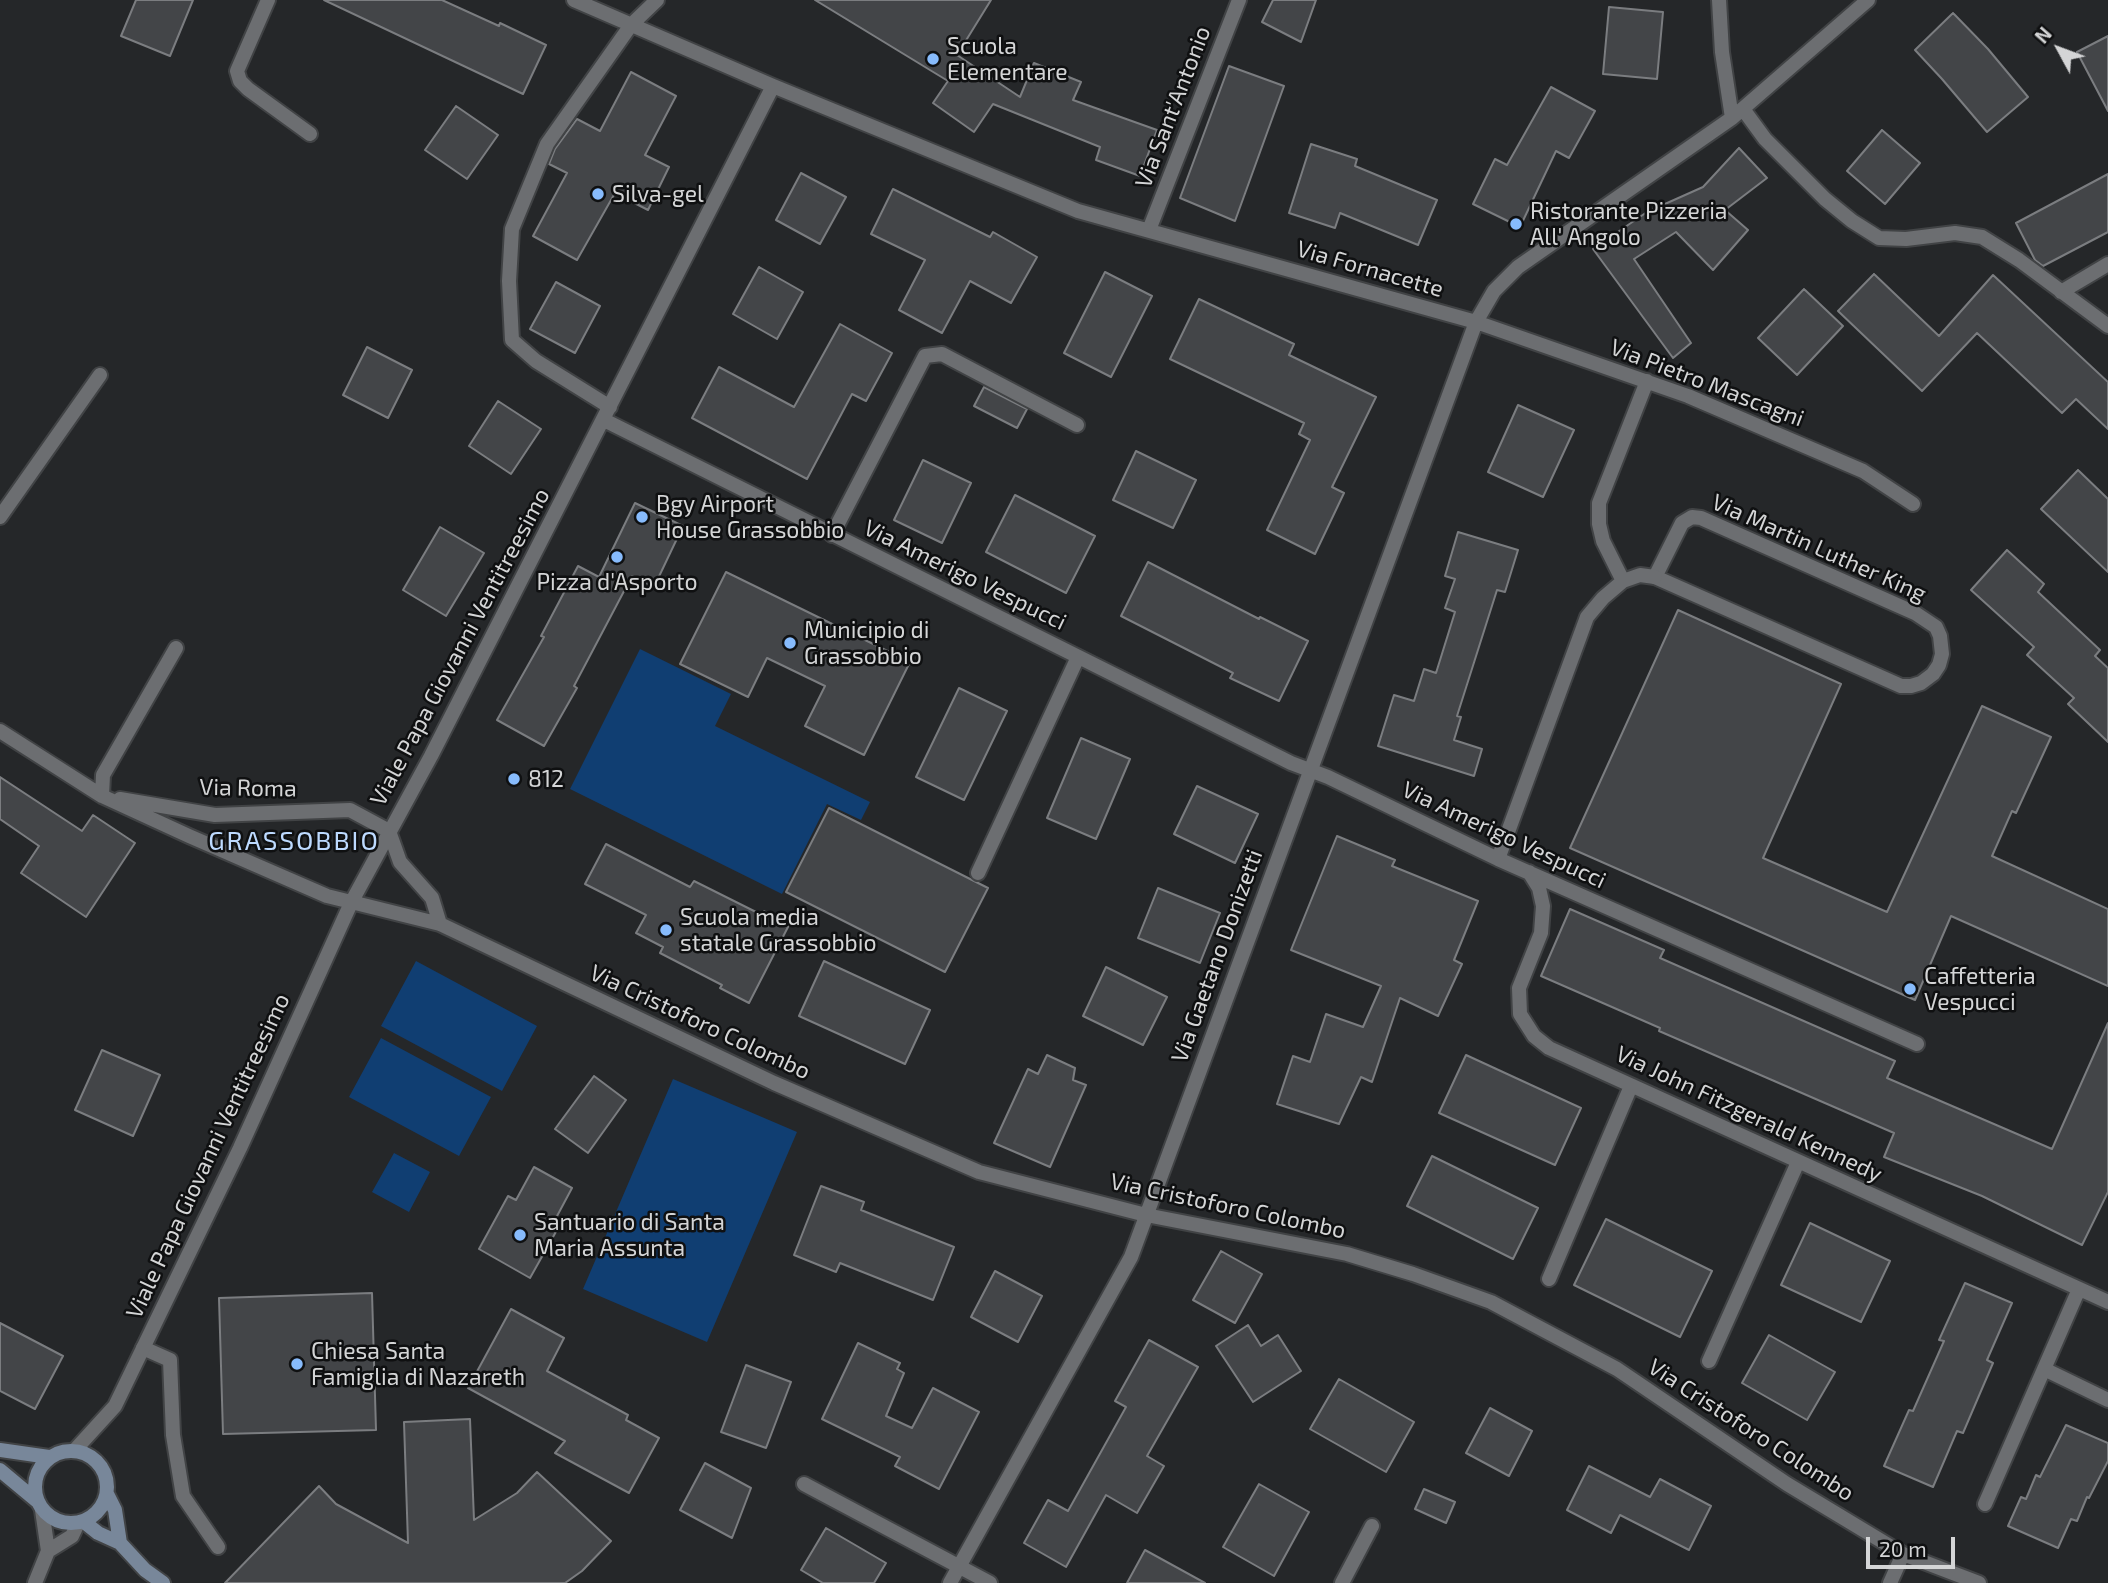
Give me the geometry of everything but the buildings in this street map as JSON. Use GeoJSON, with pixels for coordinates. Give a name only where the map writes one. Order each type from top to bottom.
{"type":"FeatureCollection","features":[{"type":"Feature","properties":{"kind":"street"},"geometry":{"type":"LineString","coordinates":[[268,0],[237,71],[240,80],[248,89],[310,134]]}},
{"type":"Feature","properties":{"kind":"street","name":"Via Fornacette"},"geometry":{"type":"LineString","coordinates":[[574,0],[773,86],[1078,211],[1476,322]]}},
{"type":"Feature","properties":{"kind":"street"},"geometry":{"type":"LineString","coordinates":[[631,25],[657,0]]}},
{"type":"Feature","properties":{"kind":"street","name":"Via Sant'Antonio"},"geometry":{"type":"LineString","coordinates":[[1149,230],[1239,0]]}},
{"type":"Feature","properties":{"kind":"street"},"geometry":{"type":"LineString","coordinates":[[1719,0],[1723,52],[1738,114],[1825,199],[1879,238],[1906,239],[1955,233],[1982,237],[2019,260],[2108,326]]}},
{"type":"Feature","properties":{"kind":"street"},"geometry":{"type":"LineString","coordinates":[[1476,322],[1494,291],[1518,267],[1738,114],[1868,0]]}},
{"type":"Feature","properties":{"kind":"street","name":"Via Amerigo Vespucci"},"geometry":{"type":"LineString","coordinates":[[631,25],[547,144],[512,229],[509,281],[512,340],[536,360],[607,414],[832,535],[1291,763],[1498,859],[1917,1044]]}},
{"type":"Feature","properties":{"kind":"street","name":"Viale Papa Giovanni Ventitreesimo"},"geometry":{"type":"LineString","coordinates":[[74,1451],[115,1406],[240,1148],[327,953],[607,414],[773,86]]}},
{"type":"Feature","properties":{"kind":"street"},"geometry":{"type":"LineString","coordinates":[[2061,292],[2108,264]]}},
{"type":"Feature","properties":{"kind":"street","name":"Via Pietro Mascagni"},"geometry":{"type":"LineString","coordinates":[[1476,322],[1688,396],[1863,471],[1913,504]]}},
{"type":"Feature","properties":{"kind":"street","name":"Via Gaetano Donizetti"},"geometry":{"type":"LineString","coordinates":[[950,1583],[1131,1257],[1476,322]]}},
{"type":"Feature","properties":{"kind":"street","name":"Via Amerigo Vespucci"},"geometry":{"type":"LineString","coordinates":[[832,535],[925,356],[942,354],[1077,425]]}},
{"type":"Feature","properties":{"kind":"street"},"geometry":{"type":"LineString","coordinates":[[0,517],[100,375]]}},
{"type":"Feature","properties":{"kind":"street"},"geometry":{"type":"LineString","coordinates":[[1623,581],[1603,541],[1599,524],[1599,503],[1647,381]]}},
{"type":"Feature","properties":{"kind":"street","name":"Via Martin Luther King"},"geometry":{"type":"LineString","coordinates":[[1692,517],[1701,518],[1915,613],[1936,627],[1942,654],[1939,665],[1928,679],[1911,687],[1901,686],[1655,577],[1682,523],[1692,517]]}},
{"type":"Feature","properties":{"kind":"street"},"geometry":{"type":"LineString","coordinates":[[1498,859],[1587,617],[1603,598],[1623,581],[1640,575],[1655,577]]}},
{"type":"Feature","properties":{"kind":"street"},"geometry":{"type":"LineString","coordinates":[[102,796],[103,775],[176,648]]}},
{"type":"Feature","properties":{"kind":"street","name":"Via Amerigo Vespucci"},"geometry":{"type":"LineString","coordinates":[[978,873],[1078,657]]}},
{"type":"Feature","properties":{"kind":"street","name":"Via Roma"},"geometry":{"type":"LineString","coordinates":[[0,732],[102,796],[327,896],[352,903]]}},
{"type":"Feature","properties":{"kind":"street","name":"Via Roma"},"geometry":{"type":"LineString","coordinates":[[102,796],[215,815],[350,810],[389,831]]}},
{"type":"Feature","properties":{"kind":"street"},"geometry":{"type":"LineString","coordinates":[[389,831],[400,862],[432,898],[440,924]]}},
{"type":"Feature","properties":{"kind":"street","name":"Via John Fitzgerald Kennedy"},"geometry":{"type":"LineString","coordinates":[[1529,872],[1539,888],[1543,906],[1541,933],[1519,988],[1520,1014],[1534,1036],[1549,1048],[2108,1302]]}},
{"type":"Feature","properties":{"kind":"street","name":"Via Cristoforo Colombo"},"geometry":{"type":"LineString","coordinates":[[352,903],[440,924],[774,1083],[979,1172],[1146,1215],[1347,1254],[1491,1302],[1617,1369],[1787,1483],[1903,1554],[1979,1583]]}},
{"type":"Feature","properties":{"kind":"street"},"geometry":{"type":"LineString","coordinates":[[1549,1279],[1631,1086]]}},
{"type":"Feature","properties":{"kind":"street"},"geometry":{"type":"LineString","coordinates":[[1709,1361],[1798,1162]]}},
{"type":"Feature","properties":{"kind":"street"},"geometry":{"type":"LineString","coordinates":[[1985,1504],[2079,1289]]}},
{"type":"Feature","properties":{"kind":"street"},"geometry":{"type":"LineString","coordinates":[[143,1348],[170,1360],[173,1435],[183,1496],[218,1547]]}},
{"type":"Feature","properties":{"kind":"street"},"geometry":{"type":"LineString","coordinates":[[2044,1369],[2108,1400]]}},
{"type":"Feature","properties":{"kind":"street"},"geometry":{"type":"LineString","coordinates":[[0,1450],[49,1457],[65,1451],[74,1451],[92,1457],[99,1464],[107,1483],[107,1494],[115,1510],[120,1543]]}},
{"type":"Feature","properties":{"kind":"street"},"geometry":{"type":"LineString","coordinates":[[35,1583],[48,1551],[34,1485],[37,1474],[49,1457]]}},
{"type":"Feature","properties":{"kind":"street"},"geometry":{"type":"LineString","coordinates":[[0,1470],[56,1521],[67,1524],[81,1522],[97,1512],[107,1494]]}},
{"type":"Feature","properties":{"kind":"street"},"geometry":{"type":"LineString","coordinates":[[804,1484],[990,1583]]}},
{"type":"Feature","properties":{"kind":"street"},"geometry":{"type":"LineString","coordinates":[[81,1522],[120,1543],[145,1570],[163,1583]]}},
{"type":"Feature","properties":{"kind":"street"},"geometry":{"type":"LineString","coordinates":[[48,1551],[72,1536],[81,1522]]}},
{"type":"Feature","properties":{"kind":"street"},"geometry":{"type":"LineString","coordinates":[[1342,1583],[1372,1526]]}},
{"type":"Feature","properties":{"kind":"street"},"geometry":{"type":"LineString","coordinates":[[1890,1583],[1903,1554]]}},
{"type":"Feature","properties":{"kind":"shaded area"},"geometry":{"type":"Polygon","coordinates":[[[640,649],[731,694],[715,726],[870,802],[861,820],[827,804],[782,894],[570,789],[640,649]]]}},
{"type":"Feature","properties":{"kind":"shaded area"},"geometry":{"type":"Polygon","coordinates":[[[416,961],[537,1026],[502,1091],[381,1026],[416,961]]]}},
{"type":"Feature","properties":{"kind":"shaded area"},"geometry":{"type":"Polygon","coordinates":[[[381,1038],[491,1097],[459,1156],[349,1097],[381,1038]]]}},
{"type":"Feature","properties":{"kind":"shaded area"},"geometry":{"type":"Polygon","coordinates":[[[673,1079],[797,1132],[707,1342],[583,1289],[673,1079]]]}},
{"type":"Feature","properties":{"kind":"shaded area"},"geometry":{"type":"Polygon","coordinates":[[[394,1153],[430,1172],[409,1212],[372,1192],[394,1153]]]}},
{"type":"Feature","properties":{"kind":"place","name":"Scuola Elementare"},"geometry":{"type":"Point","coordinates":[933,59]}},
{"type":"Feature","properties":{"kind":"place","name":"Silva-gel"},"geometry":{"type":"Point","coordinates":[598,194]}},
{"type":"Feature","properties":{"kind":"place","name":"Ristorante Pizzeria All' Angolo"},"geometry":{"type":"Point","coordinates":[1516,224]}},
{"type":"Feature","properties":{"kind":"place","name":"Bgy Airport House Grassobbio"},"geometry":{"type":"Point","coordinates":[642,517]}},
{"type":"Feature","properties":{"kind":"place","name":"Pizza d'Asporto"},"geometry":{"type":"Point","coordinates":[617,557]}},
{"type":"Feature","properties":{"kind":"place","name":"Municipio di Grassobbio"},"geometry":{"type":"Point","coordinates":[790,643]}},
{"type":"Feature","properties":{"kind":"place","name":"812"},"geometry":{"type":"Point","coordinates":[514,779]}},
{"type":"Feature","properties":{"kind":"place","name":"Scuola media statale Grassobbio"},"geometry":{"type":"Point","coordinates":[666,930]}},
{"type":"Feature","properties":{"kind":"place","name":"Caffetteria Vespucci"},"geometry":{"type":"Point","coordinates":[1910,989]}},
{"type":"Feature","properties":{"kind":"place","name":"Santuario di Santa Maria Assunta"},"geometry":{"type":"Point","coordinates":[520,1235]}},
{"type":"Feature","properties":{"kind":"place","name":"Chiesa Santa Famiglia di Nazareth"},"geometry":{"type":"Point","coordinates":[297,1364]}},
{"type":"Feature","properties":{"kind":"district","name":"GRASSOBBIO"},"geometry":{"type":"Point","coordinates":[294,841]}}]}
